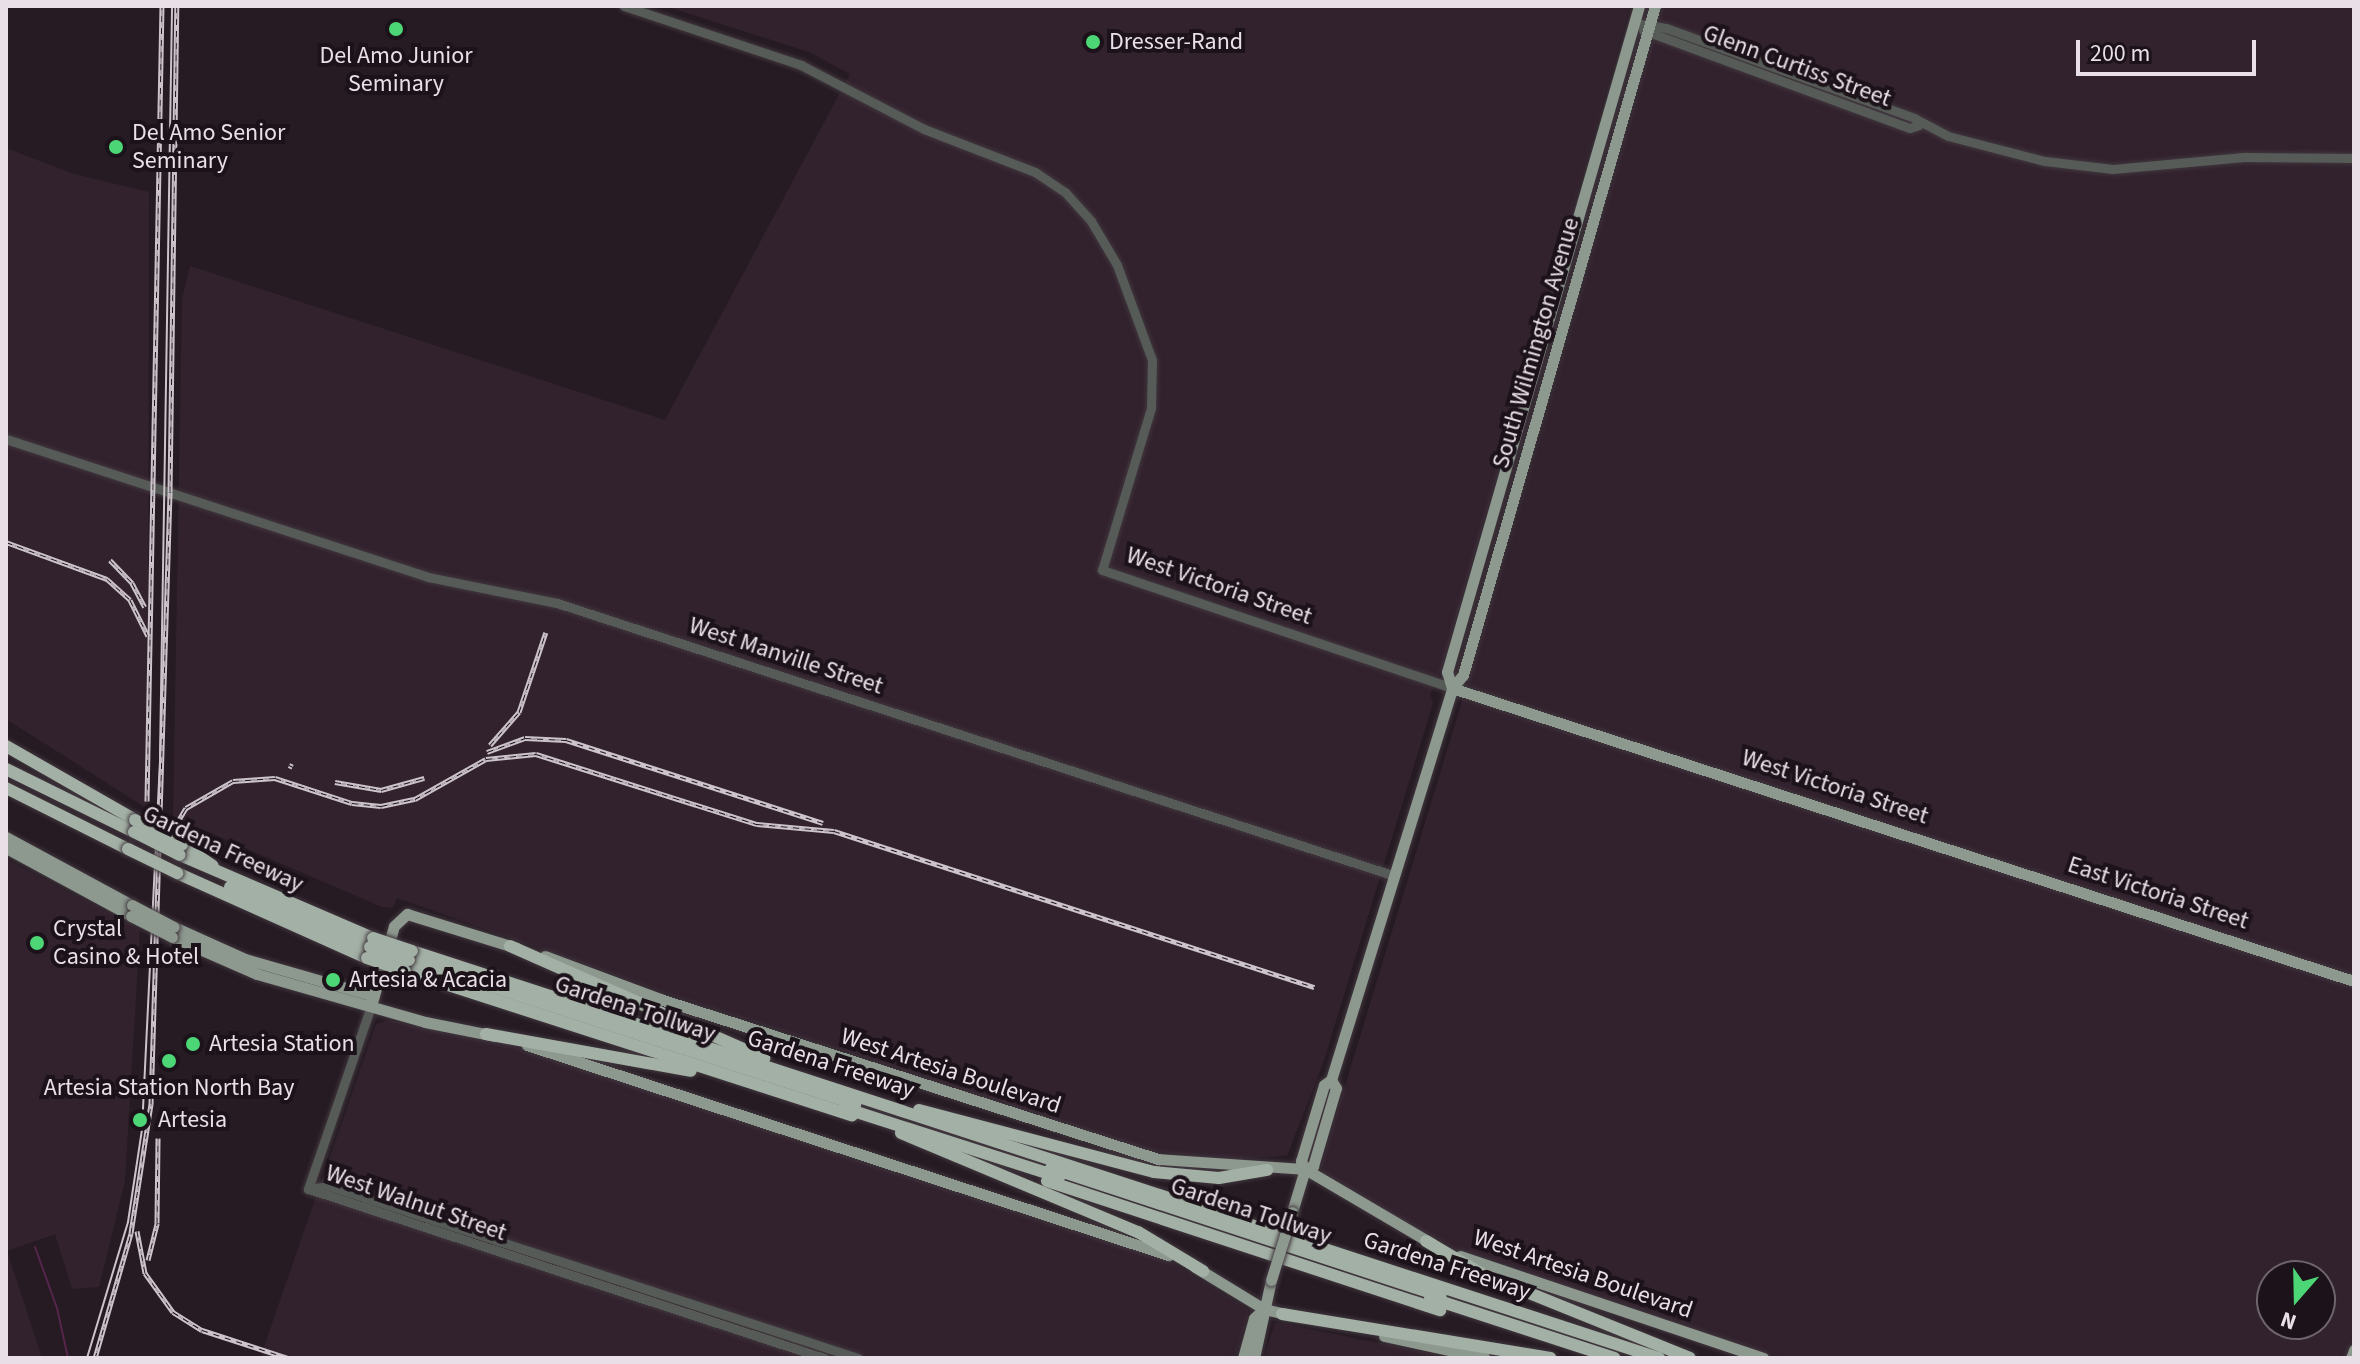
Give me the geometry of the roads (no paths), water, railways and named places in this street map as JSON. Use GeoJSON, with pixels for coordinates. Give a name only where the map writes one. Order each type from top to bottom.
{"type":"FeatureCollection","features":[{"type":"Feature","properties":{"kind":"highway"},"geometry":{"type":"LineString","coordinates":[[6,746],[133,835]]}},
{"type":"Feature","properties":{"kind":"highway","name":"Gardena Freeway"},"geometry":{"type":"LineString","coordinates":[[6,769],[179,859],[370,947],[409,961],[826,1085],[1659,1358]]}},
{"type":"Feature","properties":{"kind":"highway"},"geometry":{"type":"LineString","coordinates":[[6,778],[179,859]]}},
{"type":"Feature","properties":{"kind":"highway"},"geometry":{"type":"LineString","coordinates":[[6,778],[80,817],[89,829]]}},
{"type":"Feature","properties":{"kind":"highway","name":"Gardena Freeway"},"geometry":{"type":"LineString","coordinates":[[6,788],[89,829],[133,835]]}},
{"type":"Feature","properties":{"kind":"highway","name":"Gardena Freeway"},"geometry":{"type":"LineString","coordinates":[[179,859],[224,876],[370,947],[409,961],[420,976],[1595,1358]]}},
{"type":"Feature","properties":{"kind":"highway"},"geometry":{"type":"LineString","coordinates":[[510,946],[826,1085]]}},
{"type":"Feature","properties":{"kind":"highway","name":"Gardena Tollway"},"geometry":{"type":"LineString","coordinates":[[409,961],[1634,1358]]}},
{"type":"Feature","properties":{"kind":"highway","name":"Gardena Tollway"},"geometry":{"type":"LineString","coordinates":[[420,976],[430,971],[1615,1358]]}},
{"type":"Feature","properties":{"kind":"highway"},"geometry":{"type":"LineString","coordinates":[[486,1034],[716,1074]]}},
{"type":"Feature","properties":{"kind":"highway"},"geometry":{"type":"LineString","coordinates":[[872,1101],[1003,1129],[1154,1172],[1219,1178],[1267,1170]]}},
{"type":"Feature","properties":{"kind":"highway"},"geometry":{"type":"LineString","coordinates":[[868,1120],[1138,1232],[1203,1271]]}},
{"type":"Feature","properties":{"kind":"highway"},"geometry":{"type":"LineString","coordinates":[[1426,1241],[1482,1274],[1690,1358]]}},
{"type":"Feature","properties":{"kind":"highway"},"geometry":{"type":"LineString","coordinates":[[1282,1314],[1550,1358]]}},
{"type":"Feature","properties":{"kind":"main road","name":"South Wilmington Avenue"},"geometry":{"type":"LineString","coordinates":[[1452,688],[1447,672],[1639,6]]}},
{"type":"Feature","properties":{"kind":"main road","name":"South Wilmington Avenue"},"geometry":{"type":"LineString","coordinates":[[1254,1358],[1265,1322],[1264,1309],[1271,1280],[1305,1169],[1313,1166],[1336,1088],[1331,1080],[1452,688],[1463,675],[1655,6]]}},
{"type":"Feature","properties":{"kind":"main road","name":"West Victoria Street"},"geometry":{"type":"LineString","coordinates":[[1452,688],[1948,847]]}},
{"type":"Feature","properties":{"kind":"main road"},"geometry":{"type":"LineString","coordinates":[[6,837],[84,885]]}},
{"type":"Feature","properties":{"kind":"main road","name":"East Victoria Street"},"geometry":{"type":"LineString","coordinates":[[1948,847],[2354,981]]}},
{"type":"Feature","properties":{"kind":"main road"},"geometry":{"type":"LineString","coordinates":[[6,848],[84,885],[244,970],[372,1001],[486,1034],[1156,1250],[1203,1271],[1264,1309],[1485,1358]]}},
{"type":"Feature","properties":{"kind":"main road","name":"West Artesia Boulevard"},"geometry":{"type":"LineString","coordinates":[[372,1001],[394,926],[407,914],[1120,1149],[1191,1165],[1305,1169],[1426,1241],[1493,1270],[1763,1358]]}},
{"type":"Feature","properties":{"kind":"main road","name":"South Wilmington Avenue"},"geometry":{"type":"LineString","coordinates":[[1243,1358],[1254,1318],[1264,1309]]}},
{"type":"Feature","properties":{"kind":"main road"},"geometry":{"type":"LineString","coordinates":[[2351,1358],[2354,1350]]}},
{"type":"Feature","properties":{"kind":"street","name":"West Victoria Street"},"geometry":{"type":"LineString","coordinates":[[624,6],[770,53],[842,84],[924,129],[1051,181],[1091,221],[1117,265],[1152,360],[1152,402],[1102,570],[1452,688]]}},
{"type":"Feature","properties":{"kind":"street","name":"Glenn Curtiss Street"},"geometry":{"type":"LineString","coordinates":[[1634,23],[1914,118],[1919,125],[1975,144],[2113,169],[2246,157],[2354,158]]}},
{"type":"Feature","properties":{"kind":"street","name":"West Manville Street"},"geometry":{"type":"LineString","coordinates":[[6,439],[428,577],[557,603],[1395,876]]}},
{"type":"Feature","properties":{"kind":"street"},"geometry":{"type":"LineString","coordinates":[[308,1189],[372,1001]]}},
{"type":"Feature","properties":{"kind":"street","name":"West Walnut Street"},"geometry":{"type":"LineString","coordinates":[[308,1189],[329,1186],[858,1358]]}},
{"type":"Feature","properties":{"kind":"street","name":"West Walnut Street"},"geometry":{"type":"LineString","coordinates":[[308,1189],[824,1358]]}},
{"type":"Feature","properties":{"kind":"waterway"},"geometry":{"type":"LineString","coordinates":[[35,1247],[57,1308],[68,1358]]}},
{"type":"Feature","properties":{"kind":"tram line"},"geometry":{"type":"LineString","coordinates":[[87,1358],[128,1222],[142,1129],[160,757],[172,6]]}},
{"type":"Feature","properties":{"kind":"railway"},"geometry":{"type":"LineString","coordinates":[[147,801],[162,6]]}},
{"type":"Feature","properties":{"kind":"railway"},"geometry":{"type":"LineString","coordinates":[[95,1358],[131,1233],[151,1104],[170,492],[177,6]]}},
{"type":"Feature","properties":{"kind":"railway"},"geometry":{"type":"LineString","coordinates":[[6,542],[107,579],[130,600],[148,636]]}},
{"type":"Feature","properties":{"kind":"railway"},"geometry":{"type":"LineString","coordinates":[[110,560],[132,583],[145,607]]}},
{"type":"Feature","properties":{"kind":"railway"},"geometry":{"type":"LineString","coordinates":[[490,745],[519,712],[546,632]]}},
{"type":"Feature","properties":{"kind":"railway"},"geometry":{"type":"LineString","coordinates":[[487,752],[525,738],[566,740],[823,823]]}},
{"type":"Feature","properties":{"kind":"railway"},"geometry":{"type":"LineString","coordinates":[[164,845],[186,808],[233,781],[275,778],[352,803],[381,806],[415,799],[486,759],[536,754],[757,824],[834,831],[1314,987]]}},
{"type":"Feature","properties":{"kind":"railway"},"geometry":{"type":"LineString","coordinates":[[289,765],[293,767]]}},
{"type":"Feature","properties":{"kind":"railway"},"geometry":{"type":"LineString","coordinates":[[335,782],[381,790],[424,778]]}},
{"type":"Feature","properties":{"kind":"railway"},"geometry":{"type":"LineString","coordinates":[[148,1260],[157,1223],[158,1138]]}},
{"type":"Feature","properties":{"kind":"railway"},"geometry":{"type":"LineString","coordinates":[[137,1231],[145,1273],[173,1312],[202,1330],[288,1358]]}},
{"type":"Feature","properties":{"kind":"place","name":"Del Amo Junior Seminary"},"geometry":{"type":"Point","coordinates":[396,29]}},
{"type":"Feature","properties":{"kind":"place","name":"Dresser-Rand"},"geometry":{"type":"Point","coordinates":[1093,42]}},
{"type":"Feature","properties":{"kind":"place","name":"Del Amo Senior Seminary"},"geometry":{"type":"Point","coordinates":[116,147]}},
{"type":"Feature","properties":{"kind":"place","name":"Crystal Casino & Hotel"},"geometry":{"type":"Point","coordinates":[37,943]}},
{"type":"Feature","properties":{"kind":"place","name":"Artesia & Acacia"},"geometry":{"type":"Point","coordinates":[333,980]}},
{"type":"Feature","properties":{"kind":"place","name":"Artesia Station"},"geometry":{"type":"Point","coordinates":[193,1044]}},
{"type":"Feature","properties":{"kind":"place","name":"Artesia Station North Bay"},"geometry":{"type":"Point","coordinates":[169,1061]}},
{"type":"Feature","properties":{"kind":"place","name":"Artesia"},"geometry":{"type":"Point","coordinates":[140,1120]}}]}
